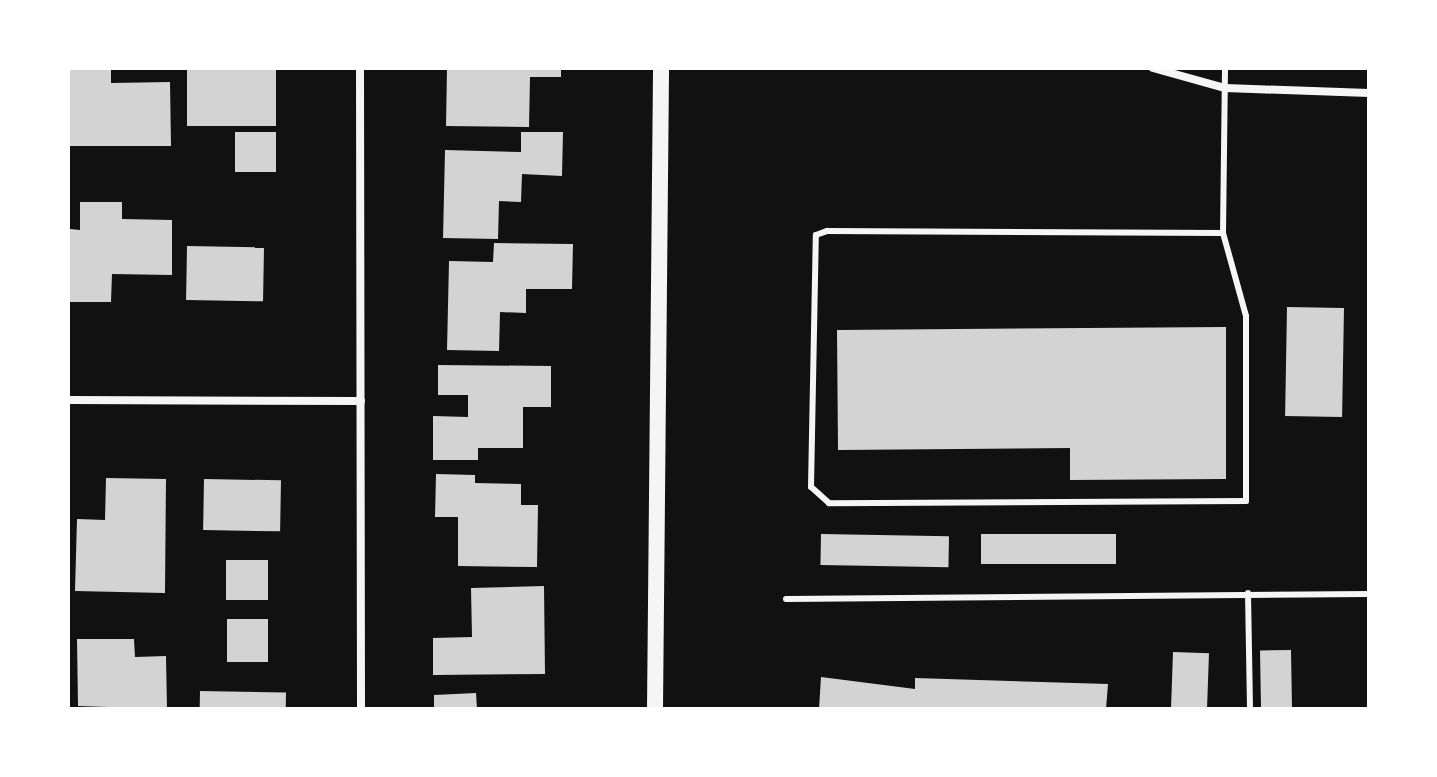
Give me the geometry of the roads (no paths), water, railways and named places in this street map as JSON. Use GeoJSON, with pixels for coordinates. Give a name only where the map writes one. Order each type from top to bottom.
{"type":"FeatureCollection","features":[{"type":"Feature","properties":{"kind":"main road"},"geometry":{"type":"LineString","coordinates":[[655,709],[661,68]]}},
{"type":"Feature","properties":{"kind":"street"},"geometry":{"type":"LineString","coordinates":[[360,68],[361,709]]}},
{"type":"Feature","properties":{"kind":"street"},"geometry":{"type":"LineString","coordinates":[[1153,68],[1225,88],[1369,93]]}},
{"type":"Feature","properties":{"kind":"street"},"geometry":{"type":"LineString","coordinates":[[68,400],[361,401]]}},
{"type":"Feature","properties":{"kind":"lane"},"geometry":{"type":"LineString","coordinates":[[1223,233],[827,231],[816,235],[811,487],[829,503],[1246,501],[1246,316],[1223,233],[1225,68]]}},
{"type":"Feature","properties":{"kind":"lane"},"geometry":{"type":"LineString","coordinates":[[1248,593],[1250,709]]}},
{"type":"Feature","properties":{"kind":"lane"},"geometry":{"type":"LineString","coordinates":[[786,599],[1369,594]]}}]}
